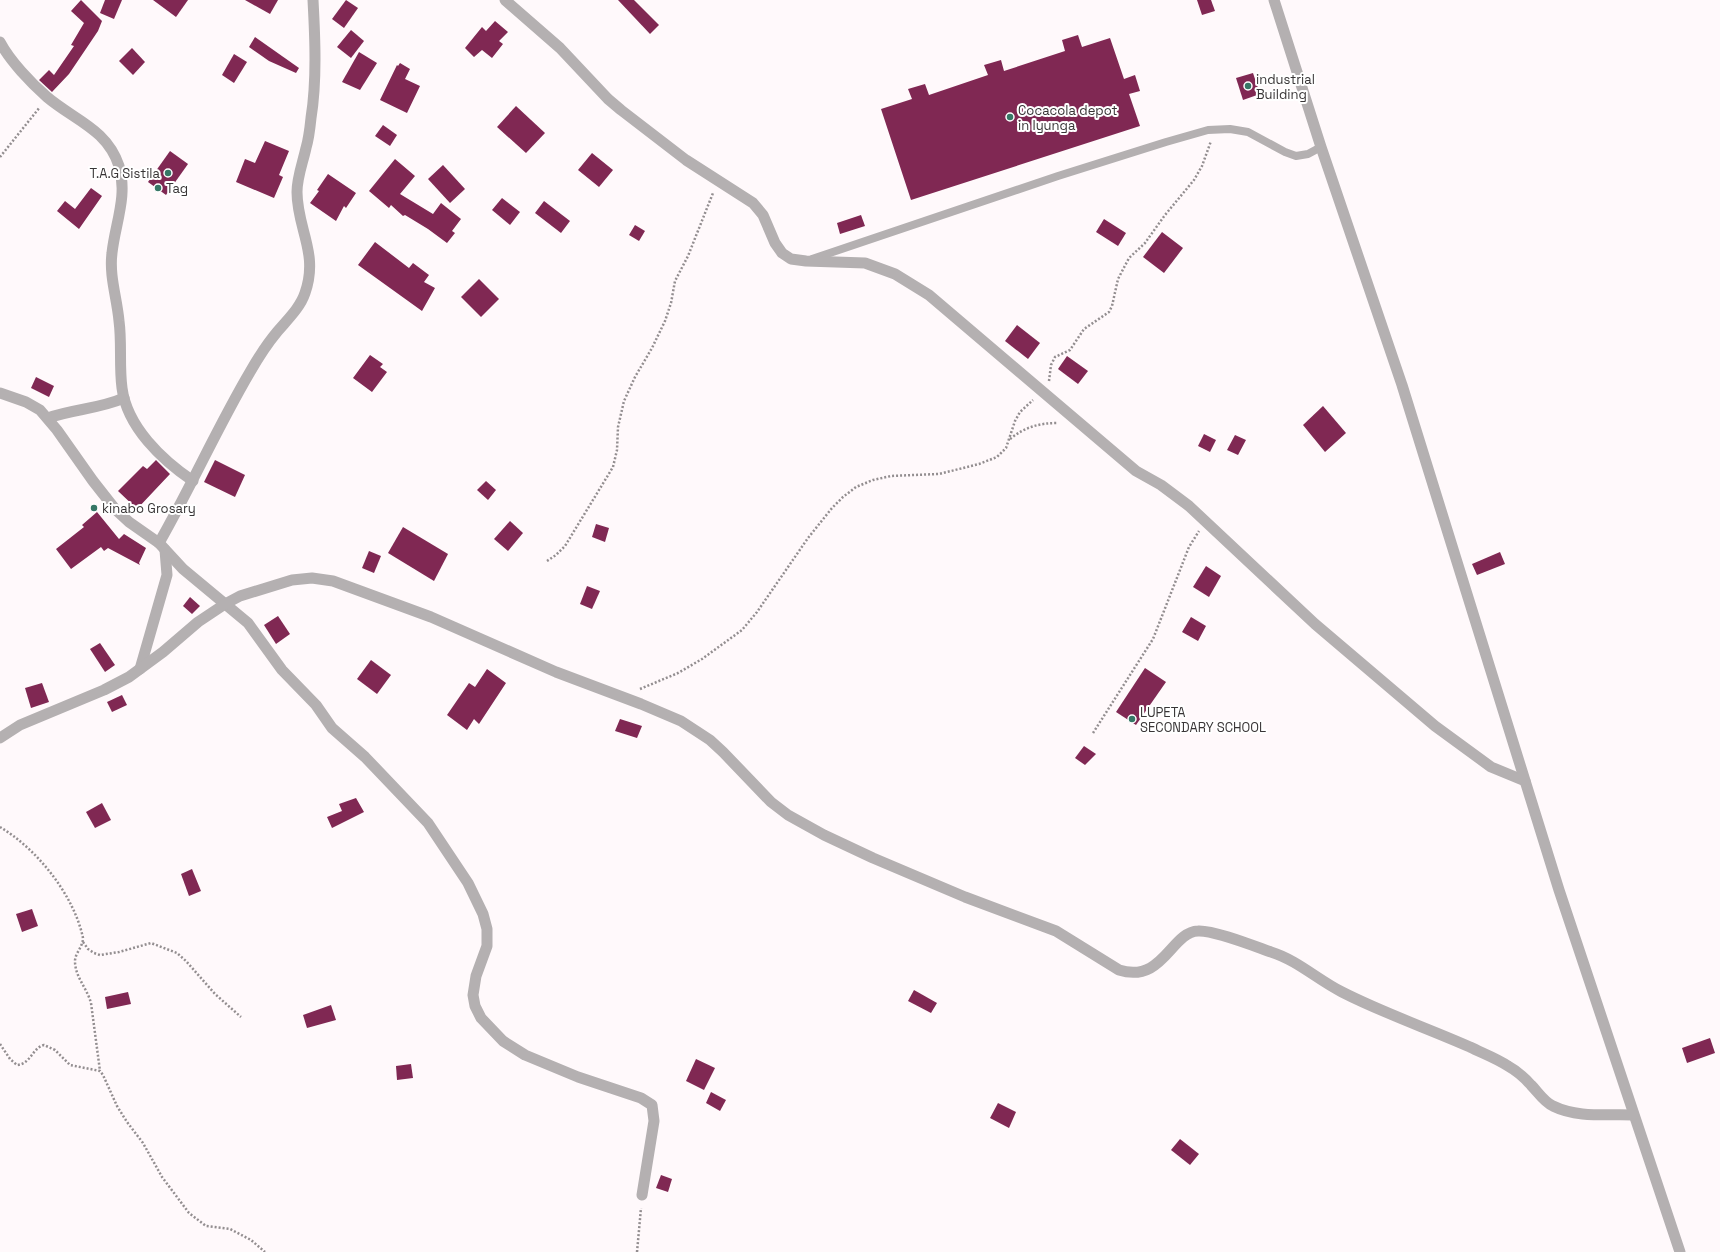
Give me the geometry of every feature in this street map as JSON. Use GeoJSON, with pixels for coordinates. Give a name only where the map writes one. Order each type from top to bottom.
{"type":"FeatureCollection","features":[{"type":"Feature","properties":{"kind":"street"},"geometry":{"type":"LineString","coordinates":[[140,669],[167,574],[162,546],[193,481],[250,371],[276,334],[295,311],[305,295],[310,279],[308,245],[298,207],[297,191],[307,147],[312,115],[314,63],[313,0]]}},
{"type":"Feature","properties":{"kind":"street"},"geometry":{"type":"LineString","coordinates":[[505,0],[560,48],[608,99],[621,110],[686,160],[748,199],[759,209],[767,222],[775,243],[782,253],[791,259],[806,261],[865,263],[895,274],[929,295],[1136,471],[1176,495],[1207,521],[1314,624],[1435,726],[1492,767],[1525,781]]}},
{"type":"Feature","properties":{"kind":"street"},"geometry":{"type":"LineString","coordinates":[[1274,0],[1321,147],[1402,385],[1525,781],[1633,1115],[1680,1252]]}},
{"type":"Feature","properties":{"kind":"street"},"geometry":{"type":"LineString","coordinates":[[0,42],[18,66],[48,98],[84,122],[107,142],[115,155],[120,168],[122,200],[112,253],[111,272],[121,336],[122,386],[124,398],[129,412],[152,446],[176,469],[193,481]]}},
{"type":"Feature","properties":{"kind":"street"},"geometry":{"type":"LineString","coordinates":[[0,393],[33,405],[48,418],[92,481],[112,506],[129,522],[162,546],[183,569],[243,618],[255,630],[282,670],[316,705],[332,728],[365,757],[428,823],[478,900],[487,929],[487,946],[476,976],[474,990],[475,1006],[480,1018],[503,1042],[525,1055],[578,1076],[641,1098],[652,1106],[654,1121],[642,1195]]}},
{"type":"Feature","properties":{"kind":"street"},"geometry":{"type":"LineString","coordinates":[[48,418],[66,412],[101,407],[124,398]]}},
{"type":"Feature","properties":{"kind":"street"},"geometry":{"type":"LineString","coordinates":[[0,738],[20,725],[118,682],[140,669],[198,622],[240,596],[292,580],[312,578],[333,581],[431,617],[556,672],[664,713],[696,730],[723,752],[779,808],[824,835],[943,888],[1056,931],[1119,970],[1138,972],[1148,968],[1158,963],[1188,934],[1197,931],[1209,932],[1272,952],[1295,963],[1341,992],[1430,1029],[1507,1065],[1519,1073],[1552,1106],[1581,1114],[1633,1115]]}},
{"type":"Feature","properties":{"kind":"lane"},"geometry":{"type":"LineString","coordinates":[[806,261],[1133,152],[1216,129],[1230,129],[1248,132],[1285,152],[1296,156],[1308,154],[1321,147]]}},
{"type":"Feature","properties":{"kind":"path"},"geometry":{"type":"LineString","coordinates":[[0,157],[48,98]]}},
{"type":"Feature","properties":{"kind":"path"},"geometry":{"type":"LineString","coordinates":[[623,697],[678,673],[702,659],[742,630],[757,612],[808,538],[842,497],[873,480],[891,476],[939,474],[979,464],[997,457],[1002,453],[1006,448],[1015,420],[1020,412],[1048,385],[1050,365],[1055,357],[1070,350],[1084,329],[1109,312],[1118,279],[1129,258],[1146,243],[1172,205],[1194,180],[1202,166],[1216,129]]}},
{"type":"Feature","properties":{"kind":"path"},"geometry":{"type":"LineString","coordinates":[[547,561],[565,546],[613,467],[617,450],[618,427],[624,401],[665,321],[671,303],[675,281],[688,256],[718,181]]}},
{"type":"Feature","properties":{"kind":"path"},"geometry":{"type":"LineString","coordinates":[[1009,439],[1024,429],[1036,425],[1080,422]]}},
{"type":"Feature","properties":{"kind":"path"},"geometry":{"type":"LineString","coordinates":[[1093,733],[1152,639],[1189,547],[1194,537],[1207,521]]}},
{"type":"Feature","properties":{"kind":"path"},"geometry":{"type":"LineString","coordinates":[[0,827],[21,841],[57,881],[73,909],[83,942],[88,949],[94,953],[106,955],[151,943],[177,953],[182,956],[215,994],[241,1016]]}},
{"type":"Feature","properties":{"kind":"path"},"geometry":{"type":"LineString","coordinates":[[83,942],[75,958],[75,963],[80,980],[90,997],[100,1071]]}},
{"type":"Feature","properties":{"kind":"path"},"geometry":{"type":"LineString","coordinates":[[0,1044],[10,1059],[17,1065],[21,1065],[28,1060],[38,1048],[44,1045],[55,1050],[70,1065],[100,1071],[104,1075],[117,1106],[127,1122],[143,1143],[162,1177],[189,1212],[206,1226],[230,1229],[250,1240],[264,1252]]}},
{"type":"Feature","properties":{"kind":"path"},"geometry":{"type":"LineString","coordinates":[[637,1252],[642,1195]]}},
{"type":"Feature","properties":{"kind":"building"},"geometry":{"type":"Polygon","coordinates":[[[81,0],[102,21],[98,31],[69,74],[52,92],[39,80],[49,70],[54,75],[74,46],[71,45],[84,23],[71,11],[81,0]]]}},
{"type":"Feature","properties":{"kind":"building"},"geometry":{"type":"Polygon","coordinates":[[[105,0],[122,0],[114,19],[100,13],[105,0]]]}},
{"type":"Feature","properties":{"kind":"building"},"geometry":{"type":"Polygon","coordinates":[[[153,0],[188,0],[176,17],[153,0]]]}},
{"type":"Feature","properties":{"kind":"building"},"geometry":{"type":"Polygon","coordinates":[[[245,0],[278,0],[270,14],[245,0]]]}},
{"type":"Feature","properties":{"kind":"building"},"geometry":{"type":"Polygon","coordinates":[[[346,0],[358,8],[344,28],[332,19],[346,0]]]}},
{"type":"Feature","properties":{"kind":"building"},"geometry":{"type":"Polygon","coordinates":[[[618,0],[634,0],[659,25],[650,34],[618,0]]]}},
{"type":"Feature","properties":{"kind":"building"},"geometry":{"type":"Polygon","coordinates":[[[1197,0],[1211,0],[1215,11],[1202,15],[1197,0]]]}},
{"type":"Feature","properties":{"kind":"building"},"geometry":{"type":"Polygon","coordinates":[[[495,21],[508,32],[499,41],[503,44],[492,58],[482,50],[474,57],[465,48],[482,27],[486,31],[495,21]]]}},
{"type":"Feature","properties":{"kind":"building"},"geometry":{"type":"Polygon","coordinates":[[[351,30],[364,41],[351,58],[337,47],[351,30]]]}},
{"type":"Feature","properties":{"kind":"building","name":"Cocacola depot in Iyunga"},"geometry":{"type":"Polygon","coordinates":[[[1078,35],[1082,47],[1110,38],[1124,79],[1135,75],[1140,91],[1129,94],[1140,126],[911,200],[881,109],[912,99],[908,89],[925,84],[929,95],[988,75],[984,65],[1001,60],[1004,71],[1065,51],[1062,40],[1078,35]]]}},
{"type":"Feature","properties":{"kind":"building"},"geometry":{"type":"Polygon","coordinates":[[[255,37],[299,68],[296,73],[269,61],[249,47],[255,37]]]}},
{"type":"Feature","properties":{"kind":"building"},"geometry":{"type":"Polygon","coordinates":[[[132,48],[145,62],[133,75],[119,61],[132,48]]]}},
{"type":"Feature","properties":{"kind":"building"},"geometry":{"type":"Polygon","coordinates":[[[359,52],[377,63],[360,90],[342,82],[359,52]]]}},
{"type":"Feature","properties":{"kind":"building"},"geometry":{"type":"Polygon","coordinates":[[[234,54],[247,62],[234,83],[222,75],[234,54]]]}},
{"type":"Feature","properties":{"kind":"building"},"geometry":{"type":"Polygon","coordinates":[[[400,63],[410,69],[405,79],[420,86],[407,113],[380,100],[397,65],[398,66],[400,63]]]}},
{"type":"Feature","properties":{"kind":"building","name":"industrial Building"},"geometry":{"type":"Polygon","coordinates":[[[1253,73],[1260,94],[1243,100],[1236,78],[1253,73]]]}},
{"type":"Feature","properties":{"kind":"building"},"geometry":{"type":"Polygon","coordinates":[[[516,106],[545,133],[526,153],[497,127],[516,106]]]}},
{"type":"Feature","properties":{"kind":"building"},"geometry":{"type":"Polygon","coordinates":[[[383,125],[397,135],[390,146],[375,136],[383,125]]]}},
{"type":"Feature","properties":{"kind":"building"},"geometry":{"type":"Polygon","coordinates":[[[265,141],[289,151],[279,175],[283,177],[274,198],[236,182],[245,159],[255,163],[265,141]]]}},
{"type":"Feature","properties":{"kind":"building","name":"T.A.G Sistila"},"geometry":{"type":"Polygon","coordinates":[[[170,151],[188,164],[166,195],[148,182],[170,151]]]}},
{"type":"Feature","properties":{"kind":"building"},"geometry":{"type":"Polygon","coordinates":[[[592,153],[613,170],[599,187],[578,170],[592,153]]]}},
{"type":"Feature","properties":{"kind":"building"},"geometry":{"type":"Polygon","coordinates":[[[395,159],[415,176],[400,194],[433,214],[441,203],[461,219],[452,231],[455,233],[447,243],[428,229],[405,215],[403,216],[391,205],[389,208],[369,191],[395,159]]]}},
{"type":"Feature","properties":{"kind":"building"},"geometry":{"type":"Polygon","coordinates":[[[443,165],[465,189],[450,203],[428,179],[443,165]]]}},
{"type":"Feature","properties":{"kind":"building"},"geometry":{"type":"Polygon","coordinates":[[[328,174],[356,193],[346,208],[344,206],[336,221],[310,203],[319,191],[317,190],[328,174]]]}},
{"type":"Feature","properties":{"kind":"building"},"geometry":{"type":"Polygon","coordinates":[[[91,188],[102,196],[79,229],[57,211],[65,201],[75,209],[91,188]]]}},
{"type":"Feature","properties":{"kind":"building"},"geometry":{"type":"Polygon","coordinates":[[[502,198],[520,212],[510,225],[492,210],[502,198]]]}},
{"type":"Feature","properties":{"kind":"building"},"geometry":{"type":"Polygon","coordinates":[[[544,201],[570,221],[561,233],[535,213],[544,201]]]}},
{"type":"Feature","properties":{"kind":"building"},"geometry":{"type":"Polygon","coordinates":[[[861,215],[865,226],[840,234],[837,223],[861,215]]]}},
{"type":"Feature","properties":{"kind":"building"},"geometry":{"type":"Polygon","coordinates":[[[1104,219],[1126,233],[1118,246],[1096,232],[1104,219]]]}},
{"type":"Feature","properties":{"kind":"building"},"geometry":{"type":"Polygon","coordinates":[[[635,225],[645,231],[639,241],[629,235],[635,225]]]}},
{"type":"Feature","properties":{"kind":"building"},"geometry":{"type":"Polygon","coordinates":[[[1162,232],[1183,248],[1164,273],[1143,257],[1162,232]]]}},
{"type":"Feature","properties":{"kind":"building"},"geometry":{"type":"Polygon","coordinates":[[[375,242],[409,268],[413,263],[429,275],[424,282],[435,288],[422,311],[358,265],[375,242]]]}},
{"type":"Feature","properties":{"kind":"building"},"geometry":{"type":"Polygon","coordinates":[[[479,279],[499,299],[481,317],[461,297],[479,279]]]}},
{"type":"Feature","properties":{"kind":"building"},"geometry":{"type":"Polygon","coordinates":[[[1017,325],[1040,343],[1028,359],[1005,341],[1017,325]]]}},
{"type":"Feature","properties":{"kind":"building"},"geometry":{"type":"Polygon","coordinates":[[[370,355],[383,364],[380,367],[387,372],[372,392],[353,378],[370,355]]]}},
{"type":"Feature","properties":{"kind":"building"},"geometry":{"type":"Polygon","coordinates":[[[1067,356],[1088,371],[1078,384],[1058,369],[1067,356]]]}},
{"type":"Feature","properties":{"kind":"building"},"geometry":{"type":"Polygon","coordinates":[[[36,377],[54,386],[49,397],[31,388],[36,377]]]}},
{"type":"Feature","properties":{"kind":"building"},"geometry":{"type":"Polygon","coordinates":[[[1323,406],[1346,433],[1325,452],[1303,425],[1323,406]]]}},
{"type":"Feature","properties":{"kind":"building"},"geometry":{"type":"Polygon","coordinates":[[[1204,434],[1216,440],[1210,452],[1198,446],[1204,434]]]}},
{"type":"Feature","properties":{"kind":"building"},"geometry":{"type":"Polygon","coordinates":[[[1235,435],[1246,440],[1238,455],[1227,450],[1235,435]]]}},
{"type":"Feature","properties":{"kind":"building"},"geometry":{"type":"Polygon","coordinates":[[[156,460],[170,474],[137,509],[118,491],[143,466],[147,469],[156,460]]]}},
{"type":"Feature","properties":{"kind":"building"},"geometry":{"type":"Polygon","coordinates":[[[215,460],[245,475],[235,497],[204,482],[215,460]]]}},
{"type":"Feature","properties":{"kind":"building"},"geometry":{"type":"Polygon","coordinates":[[[486,481],[496,490],[488,500],[477,490],[486,481]]]}},
{"type":"Feature","properties":{"kind":"building"},"geometry":{"type":"Polygon","coordinates":[[[97,512],[119,539],[124,534],[146,548],[139,563],[140,565],[108,548],[104,551],[101,547],[71,569],[56,549],[84,527],[82,525],[97,512]]]}},
{"type":"Feature","properties":{"kind":"building"},"geometry":{"type":"Polygon","coordinates":[[[510,521],[523,533],[508,551],[494,539],[510,521]]]}},
{"type":"Feature","properties":{"kind":"building"},"geometry":{"type":"Polygon","coordinates":[[[596,524],[609,528],[605,542],[592,537],[596,524]]]}},
{"type":"Feature","properties":{"kind":"building"},"geometry":{"type":"Polygon","coordinates":[[[403,527],[448,554],[434,581],[388,553],[403,527]]]}},
{"type":"Feature","properties":{"kind":"building"},"geometry":{"type":"Polygon","coordinates":[[[369,551],[381,556],[374,573],[362,568],[369,551]]]}},
{"type":"Feature","properties":{"kind":"building"},"geometry":{"type":"Polygon","coordinates":[[[1500,552],[1505,564],[1477,575],[1472,564],[1500,552]]]}},
{"type":"Feature","properties":{"kind":"building"},"geometry":{"type":"Polygon","coordinates":[[[1206,566],[1221,576],[1209,597],[1193,587],[1206,566]]]}},
{"type":"Feature","properties":{"kind":"building"},"geometry":{"type":"Polygon","coordinates":[[[587,586],[600,591],[592,609],[580,604],[587,586]]]}},
{"type":"Feature","properties":{"kind":"building"},"geometry":{"type":"Polygon","coordinates":[[[190,597],[200,606],[192,614],[183,606],[190,597]]]}},
{"type":"Feature","properties":{"kind":"building"},"geometry":{"type":"Polygon","coordinates":[[[278,616],[290,634],[276,644],[264,625],[278,616]]]}},
{"type":"Feature","properties":{"kind":"building"},"geometry":{"type":"Polygon","coordinates":[[[1191,617],[1206,626],[1198,641],[1182,632],[1191,617]]]}},
{"type":"Feature","properties":{"kind":"building"},"geometry":{"type":"Polygon","coordinates":[[[100,643],[115,665],[105,672],[90,649],[100,643]]]}},
{"type":"Feature","properties":{"kind":"building"},"geometry":{"type":"Polygon","coordinates":[[[371,660],[391,675],[377,694],[357,679],[371,660]]]}},
{"type":"Feature","properties":{"kind":"building"},"geometry":{"type":"Polygon","coordinates":[[[1145,668],[1166,682],[1136,725],[1116,712],[1145,668]]]}},
{"type":"Feature","properties":{"kind":"building"},"geometry":{"type":"Polygon","coordinates":[[[487,669],[506,683],[479,724],[474,719],[467,730],[447,715],[469,683],[475,687],[487,669]]]}},
{"type":"Feature","properties":{"kind":"building"},"geometry":{"type":"Polygon","coordinates":[[[42,683],[49,702],[31,708],[25,688],[42,683]]]}},
{"type":"Feature","properties":{"kind":"building"},"geometry":{"type":"Polygon","coordinates":[[[122,695],[127,705],[112,712],[107,702],[122,695]]]}},
{"type":"Feature","properties":{"kind":"building"},"geometry":{"type":"Polygon","coordinates":[[[620,719],[642,726],[637,738],[615,731],[620,719]]]}},
{"type":"Feature","properties":{"kind":"building"},"geometry":{"type":"Polygon","coordinates":[[[1084,746],[1096,754],[1085,765],[1075,758],[1084,746]]]}},
{"type":"Feature","properties":{"kind":"building"},"geometry":{"type":"Polygon","coordinates":[[[356,798],[364,812],[332,828],[327,817],[342,811],[339,804],[356,798]]]}},
{"type":"Feature","properties":{"kind":"building"},"geometry":{"type":"Polygon","coordinates":[[[102,803],[111,820],[95,828],[86,812],[102,803]]]}},
{"type":"Feature","properties":{"kind":"building"},"geometry":{"type":"Polygon","coordinates":[[[192,869],[201,891],[189,896],[181,874],[192,869]]]}},
{"type":"Feature","properties":{"kind":"building"},"geometry":{"type":"Polygon","coordinates":[[[32,909],[38,926],[22,932],[16,914],[32,909]]]}},
{"type":"Feature","properties":{"kind":"building"},"geometry":{"type":"Polygon","coordinates":[[[914,990],[937,1003],[931,1013],[908,1001],[914,990]]]}},
{"type":"Feature","properties":{"kind":"building"},"geometry":{"type":"Polygon","coordinates":[[[128,992],[131,1004],[107,1009],[105,997],[128,992]]]}},
{"type":"Feature","properties":{"kind":"building"},"geometry":{"type":"Polygon","coordinates":[[[331,1005],[336,1020],[307,1028],[303,1015],[331,1005]]]}},
{"type":"Feature","properties":{"kind":"building"},"geometry":{"type":"Polygon","coordinates":[[[1710,1038],[1715,1053],[1687,1063],[1682,1048],[1710,1038]]]}},
{"type":"Feature","properties":{"kind":"building"},"geometry":{"type":"Polygon","coordinates":[[[696,1059],[715,1068],[704,1090],[686,1081],[696,1059]]]}},
{"type":"Feature","properties":{"kind":"building"},"geometry":{"type":"Polygon","coordinates":[[[411,1064],[413,1078],[397,1080],[396,1066],[411,1064]]]}},
{"type":"Feature","properties":{"kind":"building"},"geometry":{"type":"Polygon","coordinates":[[[711,1092],[726,1100],[720,1111],[706,1103],[711,1092]]]}},
{"type":"Feature","properties":{"kind":"building"},"geometry":{"type":"Polygon","coordinates":[[[998,1103],[1016,1112],[1009,1128],[990,1118],[998,1103]]]}},
{"type":"Feature","properties":{"kind":"building"},"geometry":{"type":"Polygon","coordinates":[[[1180,1139],[1199,1154],[1190,1165],[1171,1150],[1180,1139]]]}},
{"type":"Feature","properties":{"kind":"building"},"geometry":{"type":"Polygon","coordinates":[[[661,1175],[672,1179],[668,1192],[656,1188],[661,1175]]]}},
{"type":"Feature","properties":{"kind":"place","name":"industrial Building"},"geometry":{"type":"Point","coordinates":[1248,86]}},
{"type":"Feature","properties":{"kind":"place","name":"Cocacola depot in Iyunga"},"geometry":{"type":"Point","coordinates":[1010,117]}},
{"type":"Feature","properties":{"kind":"place","name":"T.A.G Sistila"},"geometry":{"type":"Point","coordinates":[168,173]}},
{"type":"Feature","properties":{"kind":"place","name":"Tag"},"geometry":{"type":"Point","coordinates":[158,188]}},
{"type":"Feature","properties":{"kind":"place","name":"kinabo Grosary"},"geometry":{"type":"Point","coordinates":[94,508]}},
{"type":"Feature","properties":{"kind":"place","name":"LUPETA SECONDARY SCHOOL"},"geometry":{"type":"Point","coordinates":[1132,719]}}]}
